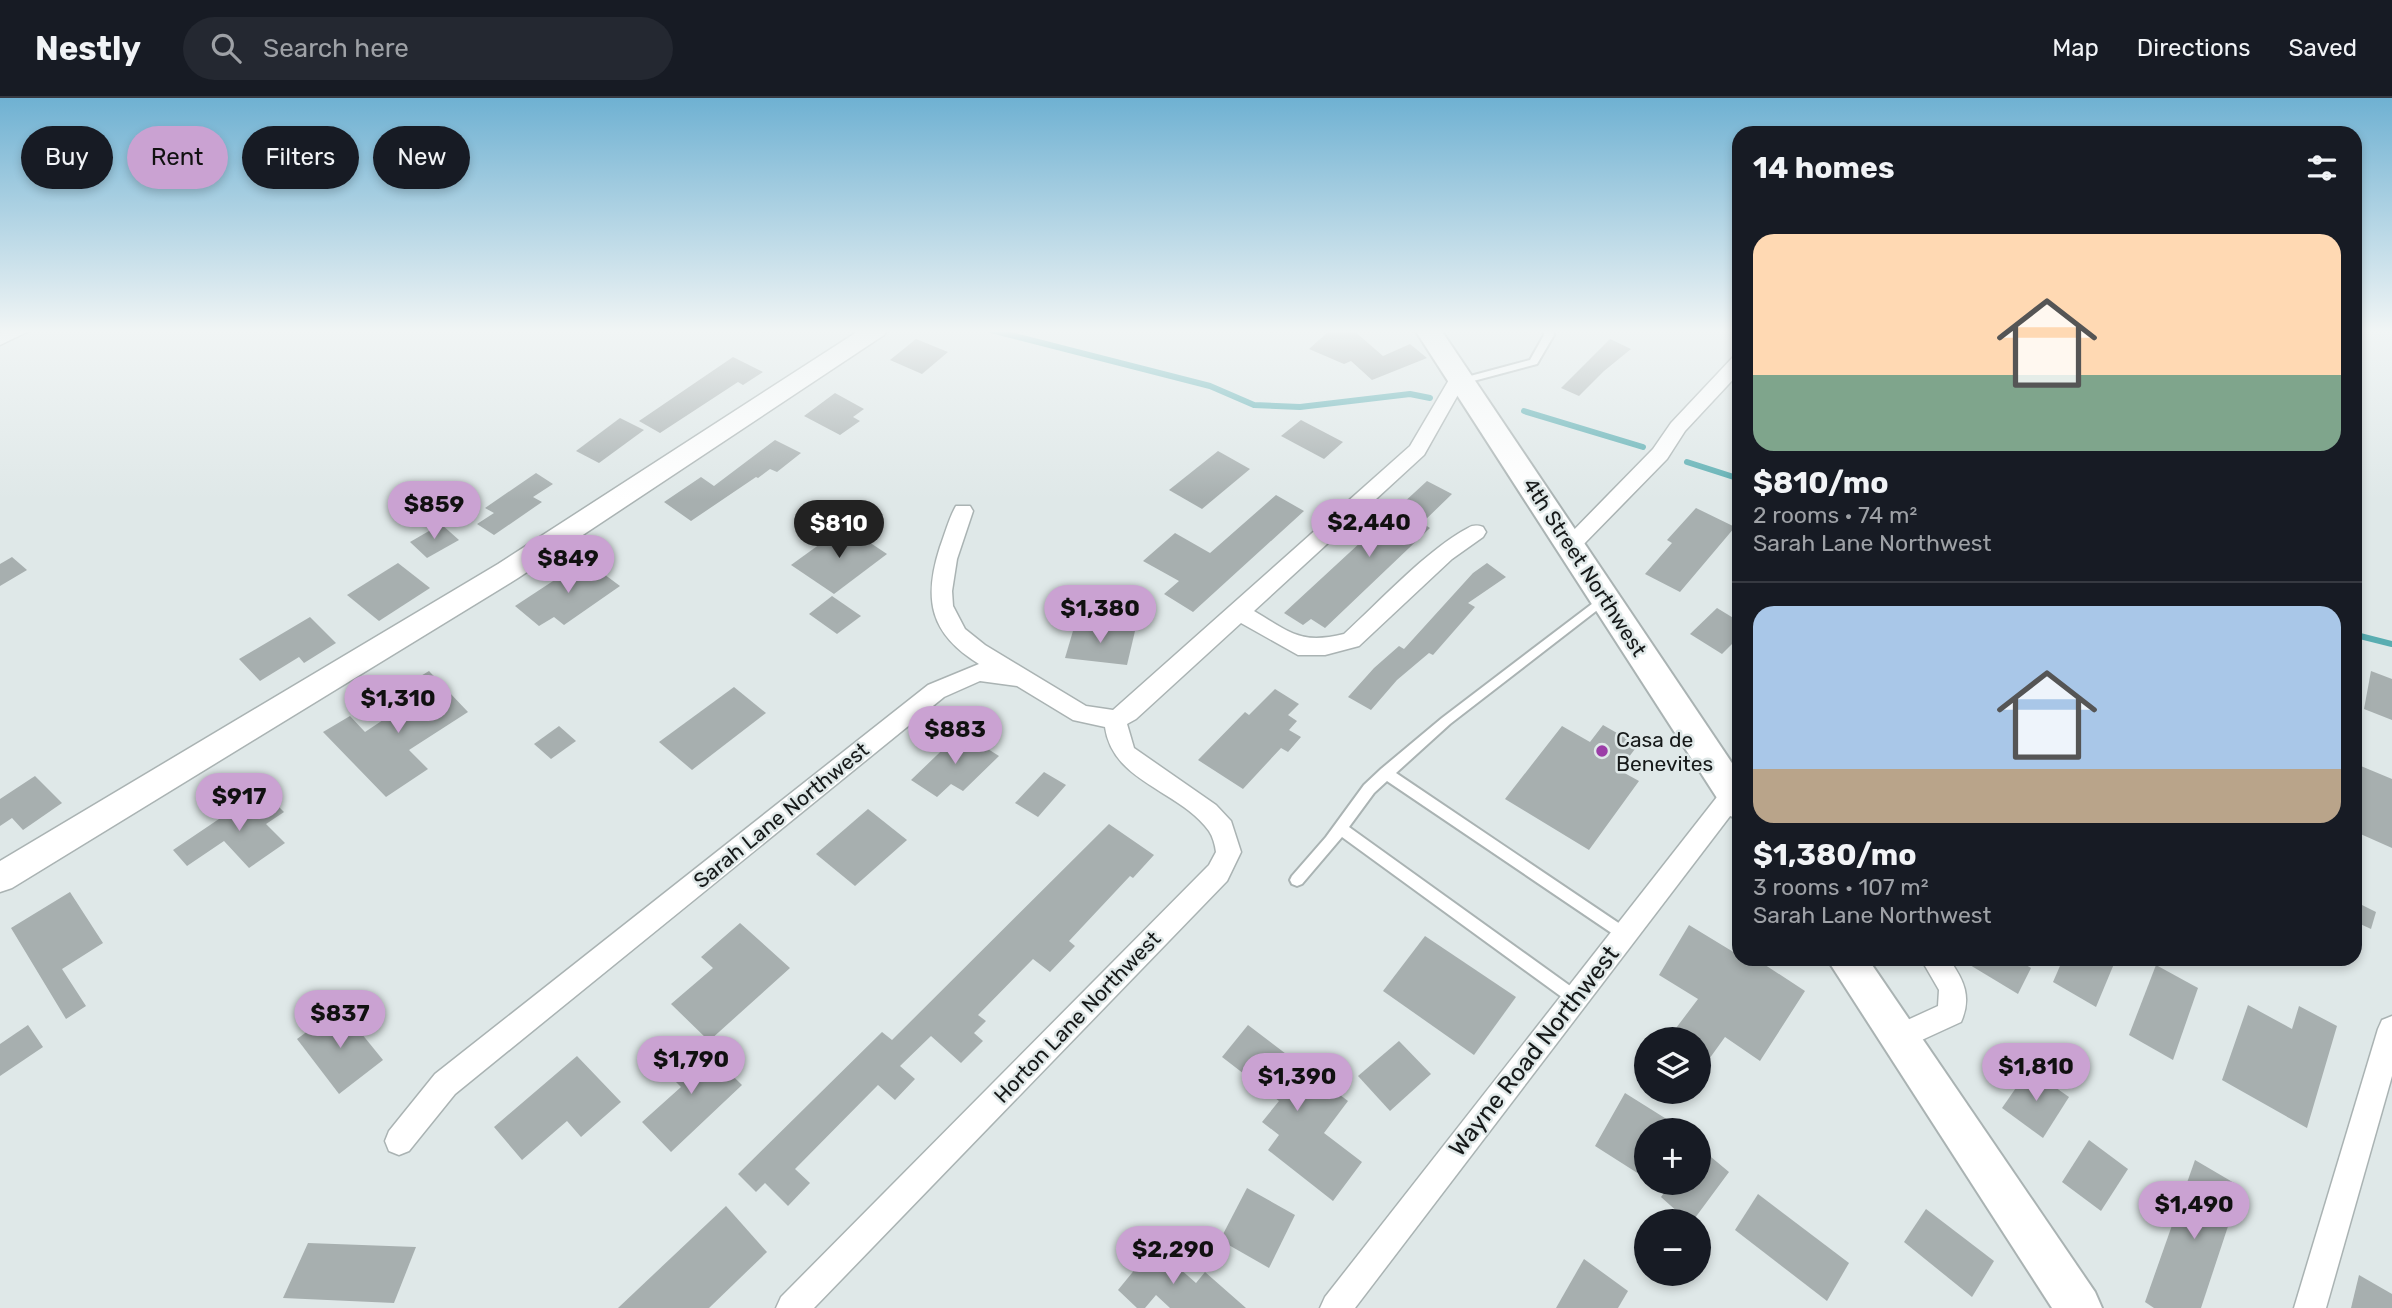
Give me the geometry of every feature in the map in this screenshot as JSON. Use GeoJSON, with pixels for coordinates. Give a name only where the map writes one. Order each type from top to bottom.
{"type":"FeatureCollection","features":[{"type":"Feature","properties":{"kind":"main road","name":"4th Street Northwest"},"geometry":{"type":"LineString","coordinates":[[1465,386],[1732,794]]}},
{"type":"Feature","properties":{"kind":"main road"},"geometry":{"type":"LineString","coordinates":[[1851,966],[2079,1308]]}},
{"type":"Feature","properties":{"kind":"street"},"geometry":{"type":"LineString","coordinates":[[0,878],[485,586],[790,386]]}},
{"type":"Feature","properties":{"kind":"street"},"geometry":{"type":"LineString","coordinates":[[1115,720],[1128,713],[1418,450],[1456,386]]}},
{"type":"Feature","properties":{"kind":"street"},"geometry":{"type":"LineString","coordinates":[[1571,545],[1660,454],[1678,427],[1716,386]]}},
{"type":"Feature","properties":{"kind":"street"},"geometry":{"type":"LineString","coordinates":[[963,511],[941,581],[942,613],[958,637],[1022,678]]}},
{"type":"Feature","properties":{"kind":"street"},"geometry":{"type":"LineString","coordinates":[[1239,611],[1298,647],[1325,647],[1351,639],[1445,554],[1476,532]]}},
{"type":"Feature","properties":{"kind":"street","name":"Sarah Lane Northwest"},"geometry":{"type":"LineString","coordinates":[[399,1141],[445,1084],[936,691],[978,672],[1022,678],[1081,714],[1115,720]]}},
{"type":"Feature","properties":{"kind":"street","name":"Horton Lane Northwest"},"geometry":{"type":"LineString","coordinates":[[792,1308],[1218,873],[1229,852],[1222,828],[1207,813],[1125,754],[1118,739],[1115,720]]}},
{"type":"Feature","properties":{"kind":"street","name":"Wayne Road Northwest"},"geometry":{"type":"LineString","coordinates":[[1336,1308],[1624,934],[1732,805]]}},
{"type":"Feature","properties":{"kind":"street"},"geometry":{"type":"LineString","coordinates":[[1900,1037],[1951,1013],[1953,987],[1939,966]]}},
{"type":"Feature","properties":{"kind":"street"},"geometry":{"type":"LineString","coordinates":[[2310,1308],[2392,1029]]}},
{"type":"Feature","properties":{"kind":"lane"},"geometry":{"type":"LineString","coordinates":[[1297,880],[1369,789],[1386,773],[1446,721],[1605,597]]}},
{"type":"Feature","properties":{"kind":"lane"},"geometry":{"type":"LineString","coordinates":[[1386,773],[1624,934]]}},
{"type":"Feature","properties":{"kind":"lane"},"geometry":{"type":"LineString","coordinates":[[1340,828],[1575,998]]}},
{"type":"Feature","properties":{"kind":"building"},"geometry":{"type":"Polygon","coordinates":[[[690,386],[731,386],[660,433],[639,421],[690,386]]]}},
{"type":"Feature","properties":{"kind":"building"},"geometry":{"type":"Polygon","coordinates":[[[1563,386],[1589,386],[1579,396],[1561,388],[1563,386]]]}},
{"type":"Feature","properties":{"kind":"building"},"geometry":{"type":"Polygon","coordinates":[[[835,393],[864,409],[853,417],[860,421],[840,435],[804,416],[835,393]]]}},
{"type":"Feature","properties":{"kind":"building"},"geometry":{"type":"Polygon","coordinates":[[[620,418],[644,430],[599,463],[576,451],[620,418]]]}},
{"type":"Feature","properties":{"kind":"building"},"geometry":{"type":"Polygon","coordinates":[[[1301,420],[1343,442],[1324,459],[1281,436],[1301,420]]]}},
{"type":"Feature","properties":{"kind":"building"},"geometry":{"type":"Polygon","coordinates":[[[775,440],[801,453],[777,472],[770,469],[691,521],[664,502],[701,477],[714,486],[775,440]]]}},
{"type":"Feature","properties":{"kind":"building"},"geometry":{"type":"Polygon","coordinates":[[[1218,451],[1250,469],[1202,509],[1169,490],[1218,451]]]}},
{"type":"Feature","properties":{"kind":"building"},"geometry":{"type":"Polygon","coordinates":[[[536,473],[553,484],[533,497],[542,502],[494,535],[477,524],[494,513],[485,508],[536,473]]]}},
{"type":"Feature","properties":{"kind":"building"},"geometry":{"type":"Polygon","coordinates":[[[1427,481],[1452,494],[1422,523],[1430,528],[1325,628],[1311,619],[1303,625],[1284,613],[1427,481]]]}},
{"type":"Feature","properties":{"kind":"building"},"geometry":{"type":"Polygon","coordinates":[[[1276,495],[1304,511],[1193,612],[1164,594],[1179,581],[1143,561],[1175,533],[1210,553],[1276,495]]]}},
{"type":"Feature","properties":{"kind":"building"},"geometry":{"type":"Polygon","coordinates":[[[1696,508],[1732,526],[1732,531],[1680,592],[1645,574],[1672,543],[1667,540],[1696,508]]]}},
{"type":"Feature","properties":{"kind":"building"},"geometry":{"type":"Polygon","coordinates":[[[441,524],[459,540],[427,558],[410,542],[441,524]]]}},
{"type":"Feature","properties":{"kind":"building"},"geometry":{"type":"Polygon","coordinates":[[[845,526],[887,554],[834,594],[791,565],[845,526]]]}},
{"type":"Feature","properties":{"kind":"building"},"geometry":{"type":"Polygon","coordinates":[[[12,557],[27,570],[0,586],[0,564],[12,557]]]}},
{"type":"Feature","properties":{"kind":"building"},"geometry":{"type":"Polygon","coordinates":[[[585,560],[620,586],[564,625],[554,617],[539,626],[515,606],[585,560]]]}},
{"type":"Feature","properties":{"kind":"building"},"geometry":{"type":"Polygon","coordinates":[[[398,563],[430,588],[379,621],[347,595],[398,563]]]}},
{"type":"Feature","properties":{"kind":"building"},"geometry":{"type":"Polygon","coordinates":[[[1487,563],[1506,577],[1468,603],[1475,607],[1433,655],[1429,653],[1397,680],[1371,710],[1348,697],[1374,668],[1399,646],[1404,649],[1473,573],[1487,563]]]}},
{"type":"Feature","properties":{"kind":"building"},"geometry":{"type":"Polygon","coordinates":[[[832,596],[861,616],[837,634],[809,614],[832,596]]]}},
{"type":"Feature","properties":{"kind":"building"},"geometry":{"type":"Polygon","coordinates":[[[1717,608],[1732,617],[1732,644],[1722,654],[1690,634],[1717,608]]]}},
{"type":"Feature","properties":{"kind":"building"},"geometry":{"type":"Polygon","coordinates":[[[310,617],[336,643],[304,663],[299,657],[260,681],[239,659],[310,617]]]}},
{"type":"Feature","properties":{"kind":"building"},"geometry":{"type":"Polygon","coordinates":[[[1075,624],[1135,631],[1127,665],[1065,658],[1075,624]]]}},
{"type":"Feature","properties":{"kind":"building"},"geometry":{"type":"Polygon","coordinates":[[[429,671],[468,712],[409,750],[428,769],[386,797],[323,732],[350,716],[365,732],[404,706],[400,702],[417,692],[409,683],[429,671]]]}},
{"type":"Feature","properties":{"kind":"building"},"geometry":{"type":"Polygon","coordinates":[[[2371,671],[2392,679],[2392,720],[2364,709],[2371,671]]]}},
{"type":"Feature","properties":{"kind":"building"},"geometry":{"type":"Polygon","coordinates":[[[734,687],[766,713],[692,770],[659,742],[734,687]]]}},
{"type":"Feature","properties":{"kind":"building"},"geometry":{"type":"Polygon","coordinates":[[[1275,689],[1299,704],[1288,715],[1297,721],[1289,730],[1301,737],[1288,752],[1281,748],[1243,789],[1198,760],[1245,712],[1249,715],[1275,689]]]}},
{"type":"Feature","properties":{"kind":"building"},"geometry":{"type":"Polygon","coordinates":[[[1603,725],[1638,745],[1619,770],[1639,781],[1589,850],[1505,799],[1562,726],[1590,742],[1603,725]]]}},
{"type":"Feature","properties":{"kind":"building"},"geometry":{"type":"Polygon","coordinates":[[[559,726],[576,741],[551,759],[534,744],[559,726]]]}},
{"type":"Feature","properties":{"kind":"building"},"geometry":{"type":"Polygon","coordinates":[[[961,732],[999,756],[963,791],[951,784],[937,797],[911,780],[961,732]]]}},
{"type":"Feature","properties":{"kind":"building"},"geometry":{"type":"Polygon","coordinates":[[[2362,766],[2392,779],[2392,848],[2362,835],[2362,766]]]}},
{"type":"Feature","properties":{"kind":"building"},"geometry":{"type":"Polygon","coordinates":[[[1044,772],[1066,785],[1038,817],[1015,803],[1044,772]]]}},
{"type":"Feature","properties":{"kind":"building"},"geometry":{"type":"Polygon","coordinates":[[[35,776],[62,803],[23,830],[12,818],[0,826],[0,799],[35,776]]]}},
{"type":"Feature","properties":{"kind":"building"},"geometry":{"type":"Polygon","coordinates":[[[262,790],[284,812],[266,824],[285,843],[249,868],[224,841],[187,866],[173,850],[262,790]]]}},
{"type":"Feature","properties":{"kind":"building"},"geometry":{"type":"Polygon","coordinates":[[[868,809],[907,840],[855,886],[816,854],[868,809]]]}},
{"type":"Feature","properties":{"kind":"building"},"geometry":{"type":"Polygon","coordinates":[[[1109,824],[1154,855],[1133,878],[1130,876],[1069,941],[1075,946],[1050,972],[1033,959],[978,1015],[986,1021],[974,1033],[983,1041],[961,1063],[931,1036],[900,1066],[915,1079],[895,1100],[878,1085],[795,1169],[810,1183],[788,1206],[765,1183],[756,1192],[738,1174],[882,1032],[892,1040],[1109,824]]]}},
{"type":"Feature","properties":{"kind":"building"},"geometry":{"type":"Polygon","coordinates":[[[70,892],[103,943],[62,969],[86,1006],[66,1019],[11,928],[70,892]]]}},
{"type":"Feature","properties":{"kind":"building"},"geometry":{"type":"Polygon","coordinates":[[[2362,905],[2376,912],[2371,929],[2362,925],[2362,905]]]}},
{"type":"Feature","properties":{"kind":"building"},"geometry":{"type":"Polygon","coordinates":[[[740,923],[790,968],[709,1041],[671,1004],[713,968],[701,957],[740,923]]]}},
{"type":"Feature","properties":{"kind":"building"},"geometry":{"type":"Polygon","coordinates":[[[1689,925],[1732,951],[1732,966],[1767,966],[1805,991],[1760,1061],[1725,1037],[1711,1056],[1711,1027],[1677,1027],[1698,999],[1659,975],[1689,925]]]}},
{"type":"Feature","properties":{"kind":"building"},"geometry":{"type":"Polygon","coordinates":[[[1425,936],[1516,997],[1474,1055],[1383,991],[1425,936]]]}},
{"type":"Feature","properties":{"kind":"building"},"geometry":{"type":"Polygon","coordinates":[[[1972,966],[2031,968],[2018,994],[1972,966]]]}},
{"type":"Feature","properties":{"kind":"building"},"geometry":{"type":"Polygon","coordinates":[[[2060,966],[2113,966],[2096,1007],[2053,982],[2060,966]]]}},
{"type":"Feature","properties":{"kind":"building"},"geometry":{"type":"Polygon","coordinates":[[[2156,966],[2198,988],[2173,1060],[2129,1035],[2156,966]]]}},
{"type":"Feature","properties":{"kind":"building"},"geometry":{"type":"Polygon","coordinates":[[[2248,1005],[2292,1029],[2299,1006],[2337,1026],[2307,1128],[2222,1080],[2248,1005]]]}},
{"type":"Feature","properties":{"kind":"building"},"geometry":{"type":"Polygon","coordinates":[[[340,1007],[383,1060],[339,1094],[297,1039],[340,1007]]]}},
{"type":"Feature","properties":{"kind":"building"},"geometry":{"type":"Polygon","coordinates":[[[28,1025],[43,1047],[0,1076],[0,1044],[28,1025]]]}},
{"type":"Feature","properties":{"kind":"building"},"geometry":{"type":"Polygon","coordinates":[[[1248,1025],[1348,1101],[1324,1133],[1362,1162],[1333,1201],[1268,1150],[1279,1135],[1262,1122],[1279,1101],[1222,1057],[1248,1025]]]}},
{"type":"Feature","properties":{"kind":"building"},"geometry":{"type":"Polygon","coordinates":[[[697,1041],[742,1085],[671,1152],[642,1122],[681,1087],[664,1070],[697,1041]]]}},
{"type":"Feature","properties":{"kind":"building"},"geometry":{"type":"Polygon","coordinates":[[[1399,1041],[1431,1074],[1390,1111],[1358,1076],[1399,1041]]]}},
{"type":"Feature","properties":{"kind":"building"},"geometry":{"type":"Polygon","coordinates":[[[577,1056],[621,1102],[581,1137],[567,1121],[522,1160],[494,1127],[577,1056]]]}},
{"type":"Feature","properties":{"kind":"building"},"geometry":{"type":"Polygon","coordinates":[[[2029,1069],[2069,1097],[2043,1138],[2002,1108],[2029,1069]]]}},
{"type":"Feature","properties":{"kind":"building"},"geometry":{"type":"Polygon","coordinates":[[[1625,1093],[1634,1099],[1634,1104],[1643,1104],[1665,1118],[1634,1118],[1634,1171],[1595,1146],[1625,1093]]]}},
{"type":"Feature","properties":{"kind":"building"},"geometry":{"type":"Polygon","coordinates":[[[2089,1140],[2128,1169],[2101,1211],[2062,1182],[2089,1140]]]}},
{"type":"Feature","properties":{"kind":"building"},"geometry":{"type":"Polygon","coordinates":[[[1711,1157],[1729,1172],[1702,1209],[1674,1209],[1661,1197],[1711,1195],[1711,1157]]]}},
{"type":"Feature","properties":{"kind":"building"},"geometry":{"type":"Polygon","coordinates":[[[2195,1160],[2241,1187],[2201,1308],[2154,1308],[2145,1302],[2195,1160]]]}},
{"type":"Feature","properties":{"kind":"building"},"geometry":{"type":"Polygon","coordinates":[[[1247,1188],[1295,1215],[1269,1268],[1220,1240],[1247,1188]]]}},
{"type":"Feature","properties":{"kind":"building"},"geometry":{"type":"Polygon","coordinates":[[[1758,1194],[1849,1263],[1827,1301],[1735,1230],[1758,1194]]]}},
{"type":"Feature","properties":{"kind":"building"},"geometry":{"type":"Polygon","coordinates":[[[726,1206],[767,1252],[709,1308],[618,1308],[726,1206]]]}},
{"type":"Feature","properties":{"kind":"building"},"geometry":{"type":"Polygon","coordinates":[[[1926,1209],[1994,1261],[1972,1297],[1904,1242],[1926,1209]]]}},
{"type":"Feature","properties":{"kind":"building"},"geometry":{"type":"Polygon","coordinates":[[[308,1243],[416,1247],[394,1303],[283,1298],[308,1243]]]}},
{"type":"Feature","properties":{"kind":"building"},"geometry":{"type":"Polygon","coordinates":[[[1154,1246],[1196,1283],[1205,1272],[1246,1308],[1170,1308],[1156,1295],[1145,1308],[1137,1308],[1118,1290],[1154,1246]]]}},
{"type":"Feature","properties":{"kind":"building"},"geometry":{"type":"Polygon","coordinates":[[[1584,1259],[1628,1291],[1618,1308],[1556,1308],[1584,1259]]]}},
{"type":"Feature","properties":{"kind":"building"},"geometry":{"type":"Polygon","coordinates":[[[2359,1275],[2392,1294],[2392,1308],[2351,1308],[2359,1275]]]}},
{"type":"Feature","properties":{"kind":"waterway"},"geometry":{"type":"LineString","coordinates":[[1211,386],[1254,405],[1300,407],[1410,394],[1430,398]]}},
{"type":"Feature","properties":{"kind":"waterway"},"geometry":{"type":"LineString","coordinates":[[1524,411],[1643,447]]}},
{"type":"Feature","properties":{"kind":"waterway"},"geometry":{"type":"LineString","coordinates":[[1687,462],[1732,476]]}},
{"type":"Feature","properties":{"kind":"waterway"},"geometry":{"type":"LineString","coordinates":[[2362,636],[2392,644]]}},
{"type":"Feature","properties":{"kind":"place","name":"Casa de Benevites"},"geometry":{"type":"Point","coordinates":[1602,751]}}]}
